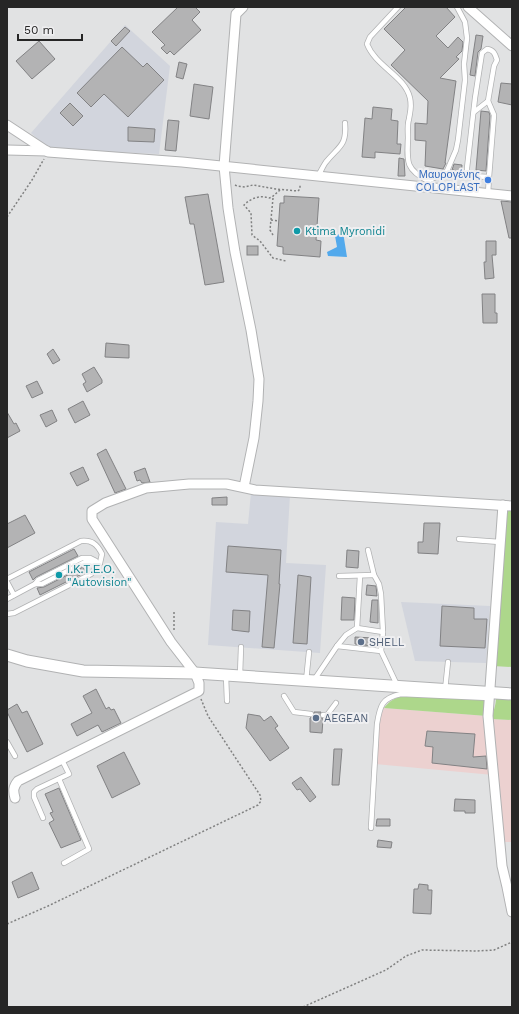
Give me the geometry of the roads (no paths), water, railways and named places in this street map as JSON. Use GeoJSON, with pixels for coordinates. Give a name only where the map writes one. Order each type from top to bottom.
{"type":"FeatureCollection","features":[{"type":"Feature","properties":{"kind":"street"},"geometry":{"type":"LineString","coordinates":[[243,7],[236,14],[224,166],[228,208],[259,379],[254,438],[244,487]]}},
{"type":"Feature","properties":{"kind":"street"},"geometry":{"type":"LineString","coordinates":[[468,7],[512,46]]}},
{"type":"Feature","properties":{"kind":"street"},"geometry":{"type":"LineString","coordinates":[[7,125],[48,152]]}},
{"type":"Feature","properties":{"kind":"street"},"geometry":{"type":"LineString","coordinates":[[7,150],[224,166],[318,176],[427,184],[488,194],[512,196]]}},
{"type":"Feature","properties":{"kind":"street"},"geometry":{"type":"LineString","coordinates":[[16,798],[13,791],[14,785],[18,781],[199,691],[195,674],[171,642],[92,519],[92,511],[105,503],[146,488],[189,484],[227,484],[255,490],[507,505],[500,542],[488,717],[502,866],[512,912]]}},
{"type":"Feature","properties":{"kind":"street"},"geometry":{"type":"LineString","coordinates":[[7,655],[33,662],[83,671],[240,676],[445,690],[489,695],[512,694]]}},
{"type":"Feature","properties":{"kind":"lane"},"geometry":{"type":"LineString","coordinates":[[398,7],[370,36],[367,44],[370,52],[382,66],[406,88],[410,98],[412,111],[408,120],[407,154],[409,165],[413,171],[427,184],[447,171],[456,150],[458,140],[465,80],[464,64],[467,38],[465,22],[457,7]]}},
{"type":"Feature","properties":{"kind":"lane"},"geometry":{"type":"LineString","coordinates":[[488,194],[494,115],[488,100],[494,66],[497,60],[495,53],[488,49],[482,53],[475,98],[467,174],[471,176],[489,177]]}},
{"type":"Feature","properties":{"kind":"lane"},"geometry":{"type":"LineString","coordinates":[[474,112],[488,100]]}},
{"type":"Feature","properties":{"kind":"lane"},"geometry":{"type":"LineString","coordinates":[[318,176],[327,161],[342,146],[344,141],[345,123]]}},
{"type":"Feature","properties":{"kind":"lane"},"geometry":{"type":"LineString","coordinates":[[459,539],[500,542]]}},
{"type":"Feature","properties":{"kind":"lane"},"geometry":{"type":"LineString","coordinates":[[7,578],[81,541],[89,540],[95,543],[102,554],[100,563],[91,574],[14,613],[7,614]]}},
{"type":"Feature","properties":{"kind":"lane"},"geometry":{"type":"LineString","coordinates":[[368,550],[374,575],[382,594],[383,632],[381,651],[398,687]]}},
{"type":"Feature","properties":{"kind":"lane"},"geometry":{"type":"LineString","coordinates":[[7,599],[34,584],[42,584],[85,562],[100,563]]}},
{"type":"Feature","properties":{"kind":"lane"},"geometry":{"type":"LineString","coordinates":[[340,576],[374,575]]}},
{"type":"Feature","properties":{"kind":"lane"},"geometry":{"type":"LineString","coordinates":[[357,628],[360,576]]}},
{"type":"Feature","properties":{"kind":"lane"},"geometry":{"type":"LineString","coordinates":[[7,582],[14,595]]}},
{"type":"Feature","properties":{"kind":"lane"},"geometry":{"type":"LineString","coordinates":[[310,681],[346,635],[357,628],[383,632]]}},
{"type":"Feature","properties":{"kind":"lane"},"geometry":{"type":"LineString","coordinates":[[337,646],[381,651]]}},
{"type":"Feature","properties":{"kind":"lane"},"geometry":{"type":"LineString","coordinates":[[240,676],[241,647]]}},
{"type":"Feature","properties":{"kind":"lane"},"geometry":{"type":"LineString","coordinates":[[309,652],[310,681]]}},
{"type":"Feature","properties":{"kind":"lane"},"geometry":{"type":"LineString","coordinates":[[445,690],[448,662]]}},
{"type":"Feature","properties":{"kind":"lane"},"geometry":{"type":"LineString","coordinates":[[226,676],[228,701]]}},
{"type":"Feature","properties":{"kind":"lane"},"geometry":{"type":"LineString","coordinates":[[371,828],[380,711],[382,703],[390,696],[401,694],[489,695]]}},
{"type":"Feature","properties":{"kind":"lane"},"geometry":{"type":"LineString","coordinates":[[284,696],[294,712],[311,714]]}},
{"type":"Feature","properties":{"kind":"lane"},"geometry":{"type":"LineString","coordinates":[[323,715],[327,715],[336,703]]}},
{"type":"Feature","properties":{"kind":"lane"},"geometry":{"type":"LineString","coordinates":[[7,742],[15,756]]}},
{"type":"Feature","properties":{"kind":"lane"},"geometry":{"type":"LineString","coordinates":[[43,818],[34,797],[34,792],[37,789],[69,774],[62,760]]}},
{"type":"Feature","properties":{"kind":"lane"},"geometry":{"type":"LineString","coordinates":[[59,779],[89,849],[64,863]]}},
{"type":"Feature","properties":{"kind":"water"},"geometry":{"type":"Polygon","coordinates":[[[343,232],[347,257],[328,256],[327,252],[337,247],[335,236],[343,232]]]}},
{"type":"Feature","properties":{"kind":"place","name":"Μαυρογένης COLOPLAST"},"geometry":{"type":"Point","coordinates":[488,180]}},
{"type":"Feature","properties":{"kind":"place","name":"Ktima Myronidi"},"geometry":{"type":"Point","coordinates":[297,231]}},
{"type":"Feature","properties":{"kind":"place","name":"I.Κ.Τ.Ε.Ο. \"Autovision\""},"geometry":{"type":"Point","coordinates":[59,575]}},
{"type":"Feature","properties":{"kind":"place","name":"SHELL"},"geometry":{"type":"Point","coordinates":[361,642]}},
{"type":"Feature","properties":{"kind":"place","name":"AEGEAN"},"geometry":{"type":"Point","coordinates":[316,718]}}]}
